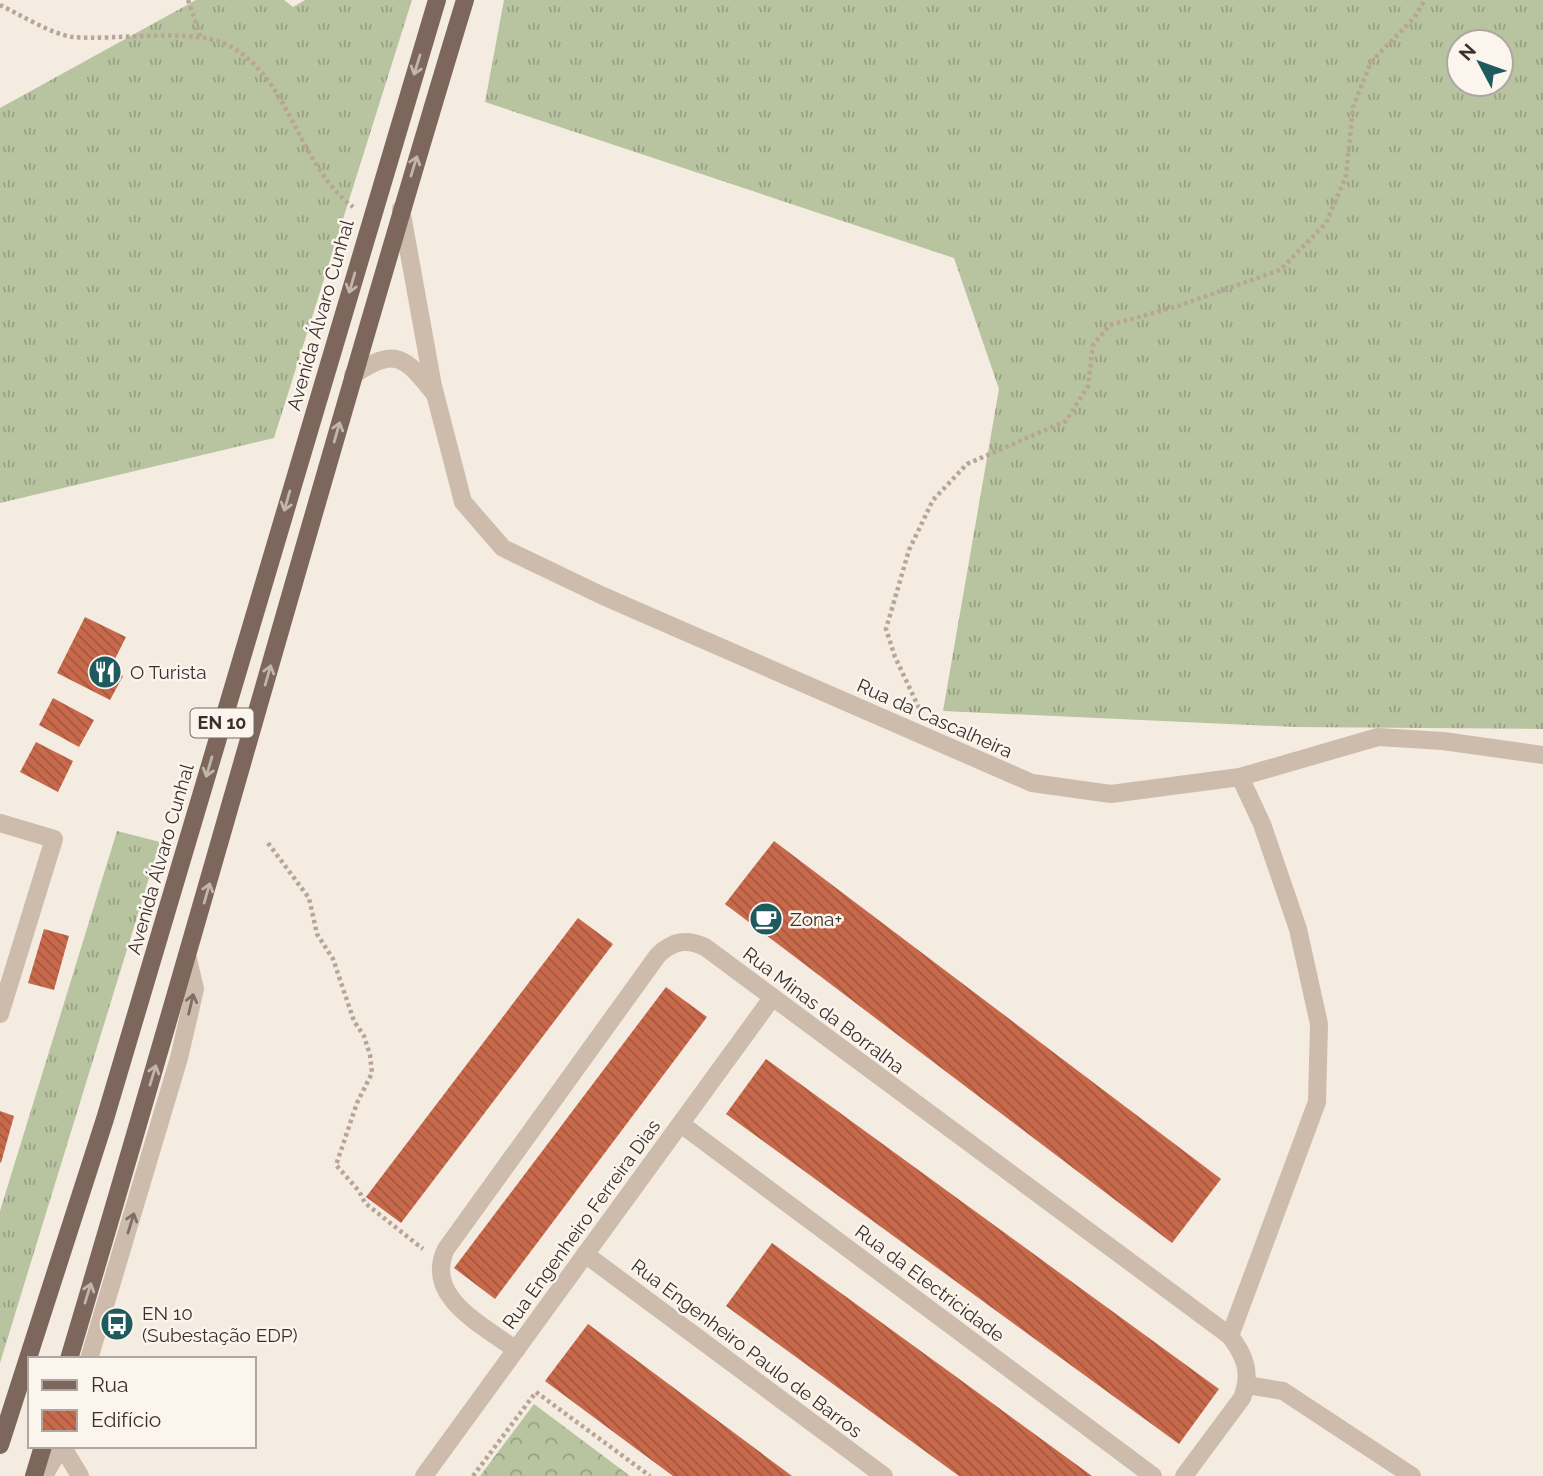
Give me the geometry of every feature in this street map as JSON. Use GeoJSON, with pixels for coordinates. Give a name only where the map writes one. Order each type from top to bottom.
{"type":"FeatureCollection","features":[{"type":"Feature","properties":{"kind":"main road","name":"Avenida Álvaro Cunhal"},"geometry":{"type":"LineString","coordinates":[[28,1357],[109,1106],[437,0]]}},
{"type":"Feature","properties":{"kind":"main road","name":"EN 10"},"geometry":{"type":"LineString","coordinates":[[70,1357],[188,959],[401,209],[465,0]]}},
{"type":"Feature","properties":{"kind":"main road","name":"Avenida Álvaro Cunhal"},"geometry":{"type":"LineString","coordinates":[[0,1445],[28,1358]]}},
{"type":"Feature","properties":{"kind":"main road"},"geometry":{"type":"LineString","coordinates":[[34,1476],[42,1448]]}},
{"type":"Feature","properties":{"kind":"street","name":"Rua da Cascalheira"},"geometry":{"type":"LineString","coordinates":[[401,209],[436,396],[463,502],[503,548],[603,596],[1032,783],[1111,794],[1240,777],[1378,737],[1443,741],[1543,755]]}},
{"type":"Feature","properties":{"kind":"street"},"geometry":{"type":"LineString","coordinates":[[353,375],[383,358],[414,353],[426,339]]}},
{"type":"Feature","properties":{"kind":"street"},"geometry":{"type":"LineString","coordinates":[[398,357],[411,365],[436,396]]}},
{"type":"Feature","properties":{"kind":"street"},"geometry":{"type":"LineString","coordinates":[[1230,1336],[1317,1102],[1320,1024],[1298,929],[1262,824],[1240,777]]}},
{"type":"Feature","properties":{"kind":"street"},"geometry":{"type":"LineString","coordinates":[[0,823],[54,839],[0,1014]]}},
{"type":"Feature","properties":{"kind":"street","name":"Rua Minas da Borralha"},"geometry":{"type":"LineString","coordinates":[[440,1262],[617,1012],[667,947],[688,941],[705,947],[1230,1336],[1242,1353],[1248,1371],[1247,1385]]}},
{"type":"Feature","properties":{"kind":"street"},"geometry":{"type":"LineString","coordinates":[[90,1357],[179,1058],[195,989],[188,959]]}},
{"type":"Feature","properties":{"kind":"street","name":"Rua Engenheiro Ferreira Dias"},"geometry":{"type":"LineString","coordinates":[[424,1476],[772,998]]}},
{"type":"Feature","properties":{"kind":"street","name":"Rua da Electricidade"},"geometry":{"type":"LineString","coordinates":[[681,1124],[1153,1476]]}},
{"type":"Feature","properties":{"kind":"street","name":"Rua Engenheiro Paulo de Barros"},"geometry":{"type":"LineString","coordinates":[[585,1254],[884,1476]]}},
{"type":"Feature","properties":{"kind":"street"},"geometry":{"type":"LineString","coordinates":[[440,1262],[439,1276],[451,1300],[516,1350]]}},
{"type":"Feature","properties":{"kind":"street"},"geometry":{"type":"LineString","coordinates":[[1184,1476],[1242,1398],[1247,1385],[1283,1391],[1412,1476]]}},
{"type":"Feature","properties":{"kind":"street"},"geometry":{"type":"LineString","coordinates":[[44,1476],[60,1448]]}},
{"type":"Feature","properties":{"kind":"street"},"geometry":{"type":"LineString","coordinates":[[62,1448],[80,1476]]}},
{"type":"Feature","properties":{"kind":"path"},"geometry":{"type":"LineString","coordinates":[[188,0],[201,38]]}},
{"type":"Feature","properties":{"kind":"path"},"geometry":{"type":"LineString","coordinates":[[917,733],[921,712],[895,657],[886,629],[909,551],[933,500],[967,464],[1066,421],[1088,386],[1093,345],[1110,325],[1178,306],[1280,270],[1326,223],[1346,176],[1353,107],[1371,62],[1414,18],[1425,0]]}},
{"type":"Feature","properties":{"kind":"path"},"geometry":{"type":"LineString","coordinates":[[0,5],[70,37],[201,38],[231,46],[270,79],[300,136],[342,198],[370,220]]}},
{"type":"Feature","properties":{"kind":"path"},"geometry":{"type":"LineString","coordinates":[[268,843],[309,898],[317,934],[333,959],[354,1021],[364,1036],[369,1055],[372,1073],[356,1103],[336,1165],[359,1191],[365,1203],[440,1262]]}},
{"type":"Feature","properties":{"kind":"path"},"geometry":{"type":"LineString","coordinates":[[473,1476],[536,1392],[650,1476]]}},
{"type":"Feature","properties":{"kind":"green space"},"geometry":{"type":"Polygon","coordinates":[[[196,0],[284,0],[293,7],[305,0],[412,0],[274,438],[0,503],[0,108],[196,0]]]}},
{"type":"Feature","properties":{"kind":"green space"},"geometry":{"type":"Polygon","coordinates":[[[504,0],[1543,0],[1543,729],[1295,727],[943,711],[999,389],[954,258],[485,102],[504,0]]]}},
{"type":"Feature","properties":{"kind":"green space"},"geometry":{"type":"Polygon","coordinates":[[[117,831],[160,842],[0,1363],[0,1211],[117,831]]]}},
{"type":"Feature","properties":{"kind":"green space"},"geometry":{"type":"Polygon","coordinates":[[[534,1404],[630,1476],[480,1476],[534,1404]]]}},
{"type":"Feature","properties":{"kind":"building"},"geometry":{"type":"Polygon","coordinates":[[[85,617],[126,637],[110,669],[123,676],[110,700],[57,673],[85,617]]]}},
{"type":"Feature","properties":{"kind":"building"},"geometry":{"type":"Polygon","coordinates":[[[53,698],[94,720],[79,747],[39,725],[53,698]]]}},
{"type":"Feature","properties":{"kind":"building"},"geometry":{"type":"Polygon","coordinates":[[[36,742],[73,761],[58,792],[20,772],[36,742]]]}},
{"type":"Feature","properties":{"kind":"building"},"geometry":{"type":"Polygon","coordinates":[[[774,841],[1221,1179],[1172,1243],[725,904],[774,841]]]}},
{"type":"Feature","properties":{"kind":"building"},"geometry":{"type":"Polygon","coordinates":[[[578,918],[613,944],[401,1223],[366,1197],[578,918]]]}},
{"type":"Feature","properties":{"kind":"building"},"geometry":{"type":"Polygon","coordinates":[[[44,929],[69,936],[54,990],[28,983],[44,929]]]}},
{"type":"Feature","properties":{"kind":"building"},"geometry":{"type":"Polygon","coordinates":[[[666,987],[707,1017],[495,1299],[454,1268],[666,987]]]}},
{"type":"Feature","properties":{"kind":"building"},"geometry":{"type":"Polygon","coordinates":[[[766,1059],[1219,1389],[1179,1444],[726,1114],[766,1059]]]}},
{"type":"Feature","properties":{"kind":"building"},"geometry":{"type":"Polygon","coordinates":[[[0,1111],[14,1116],[1,1163],[0,1162],[0,1111]]]}},
{"type":"Feature","properties":{"kind":"building"},"geometry":{"type":"Polygon","coordinates":[[[772,1243],[1092,1476],[959,1476],[726,1306],[772,1243]]]}},
{"type":"Feature","properties":{"kind":"building"},"geometry":{"type":"Polygon","coordinates":[[[588,1324],[792,1476],[673,1476],[545,1381],[588,1324]]]}},
{"type":"Feature","properties":{"kind":"place","name":"O Turista"},"geometry":{"type":"Point","coordinates":[105,672]}},
{"type":"Feature","properties":{"kind":"place","name":"Zona+"},"geometry":{"type":"Point","coordinates":[766,919]}},
{"type":"Feature","properties":{"kind":"place","name":"EN 10 (Subestação EDP)"},"geometry":{"type":"Point","coordinates":[117,1324]}}]}
